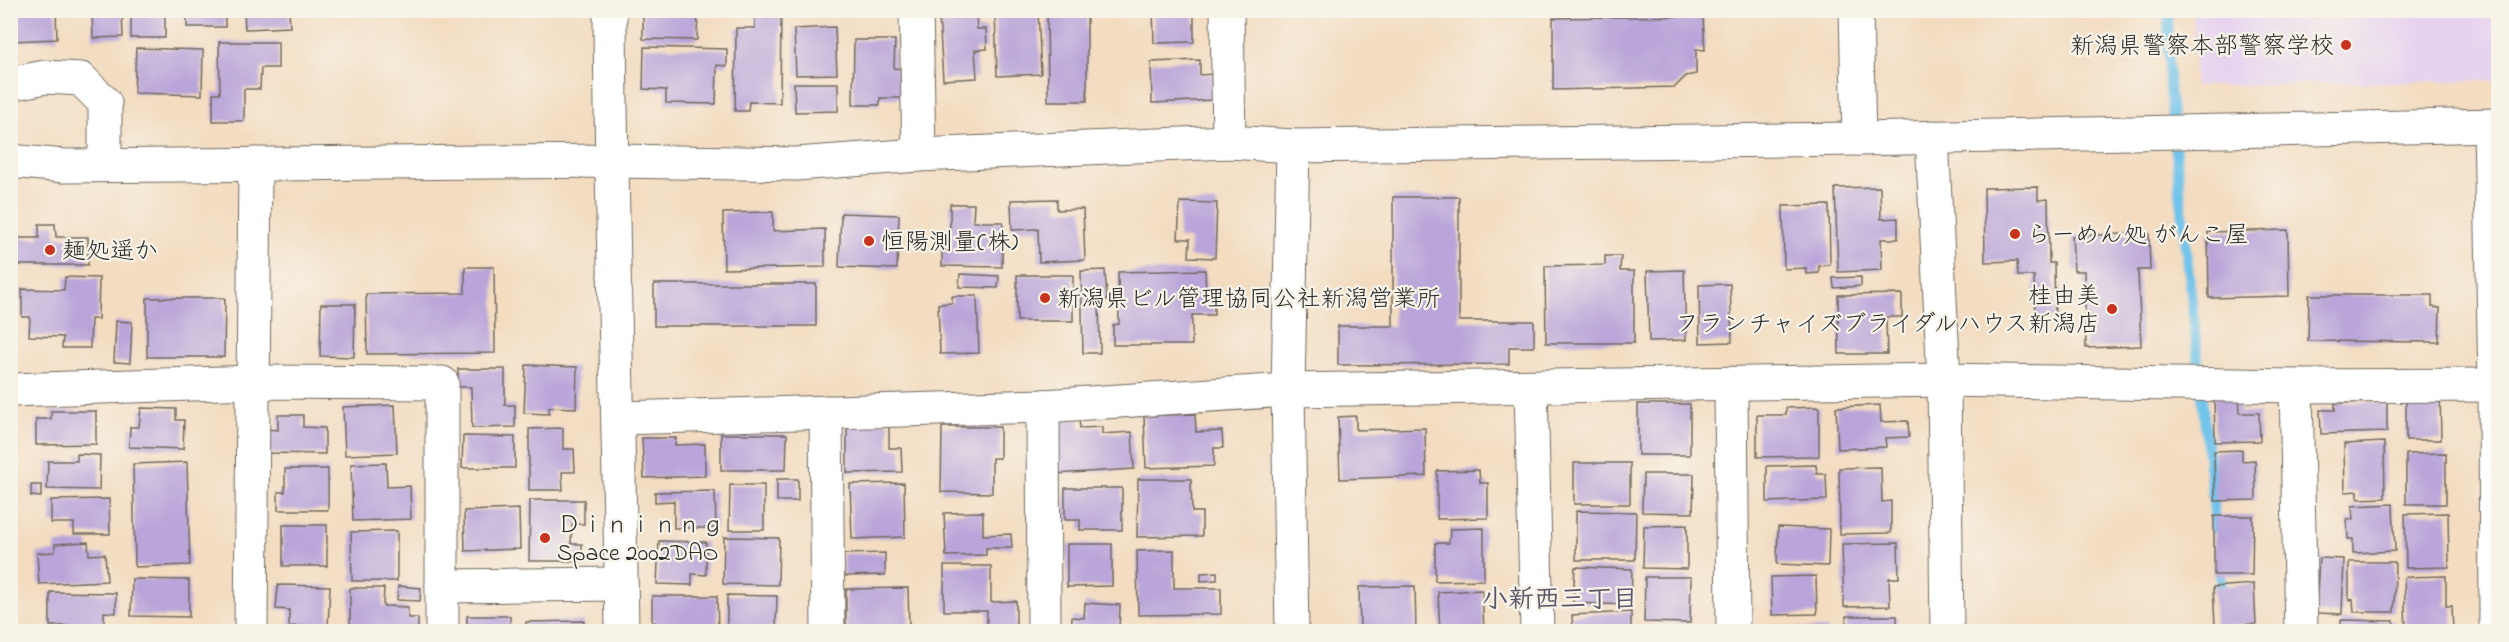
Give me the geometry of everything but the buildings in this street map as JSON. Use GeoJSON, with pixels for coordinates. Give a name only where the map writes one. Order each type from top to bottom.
{"type":"FeatureCollection","features":[{"type":"Feature","properties":{"kind":"street"},"geometry":{"type":"LineString","coordinates":[[610,10],[611,161],[619,418],[622,632]]}},
{"type":"Feature","properties":{"kind":"street"},"geometry":{"type":"LineString","coordinates":[[916,10],[919,155]]}},
{"type":"Feature","properties":{"kind":"street"},"geometry":{"type":"LineString","coordinates":[[1227,10],[1229,142]]}},
{"type":"Feature","properties":{"kind":"street"},"geometry":{"type":"LineString","coordinates":[[1856,10],[1859,139]]}},
{"type":"Feature","properties":{"kind":"street"},"geometry":{"type":"LineString","coordinates":[[10,84],[45,77],[81,79],[105,103],[105,165]]}},
{"type":"Feature","properties":{"kind":"street"},"geometry":{"type":"LineString","coordinates":[[10,161],[64,166],[611,161],[796,164],[919,155],[1229,142],[1293,146],[1859,139],[2494,125],[2496,632]]}},
{"type":"Feature","properties":{"kind":"street"},"geometry":{"type":"LineString","coordinates":[[1932,137],[1944,380],[1947,632]]}},
{"type":"Feature","properties":{"kind":"street"},"geometry":{"type":"LineString","coordinates":[[1292,632],[1288,390],[1293,146]]}},
{"type":"Feature","properties":{"kind":"street"},"geometry":{"type":"LineString","coordinates":[[251,632],[255,164]]}},
{"type":"Feature","properties":{"kind":"street"},"geometry":{"type":"LineString","coordinates":[[619,418],[1043,406],[1288,390],[1944,380],[2296,386],[2495,385]]}},
{"type":"Feature","properties":{"kind":"street"},"geometry":{"type":"LineString","coordinates":[[10,390],[253,382],[442,383],[442,632]]}},
{"type":"Feature","properties":{"kind":"street"},"geometry":{"type":"LineString","coordinates":[[1731,384],[1733,632]]}},
{"type":"Feature","properties":{"kind":"street"},"geometry":{"type":"LineString","coordinates":[[2296,386],[2301,632]]}},
{"type":"Feature","properties":{"kind":"street"},"geometry":{"type":"LineString","coordinates":[[1531,387],[1537,632]]}},
{"type":"Feature","properties":{"kind":"street"},"geometry":{"type":"LineString","coordinates":[[1043,406],[1044,632]]}},
{"type":"Feature","properties":{"kind":"street"},"geometry":{"type":"LineString","coordinates":[[826,412],[828,632]]}},
{"type":"Feature","properties":{"kind":"street"},"geometry":{"type":"LineString","coordinates":[[442,585],[621,584]]}},
{"type":"Feature","properties":{"kind":"shaded area","name":"新潟県警察本部警察学校"},"geometry":{"type":"Polygon","coordinates":[[[2193,11],[2498,11],[2498,80],[2195,86],[2193,11]]]}},
{"type":"Feature","properties":{"kind":"waterway"},"geometry":{"type":"LineString","coordinates":[[2168,10],[2169,86],[2216,530]]}},
{"type":"Feature","properties":{"kind":"waterway"},"geometry":{"type":"LineString","coordinates":[[2219,563],[2226,632]]}},
{"type":"Feature","properties":{"kind":"place","name":"新潟県警察本部警察学校"},"geometry":{"type":"Point","coordinates":[2346,45]}},
{"type":"Feature","properties":{"kind":"place","name":"らーめん処 がんこ屋"},"geometry":{"type":"Point","coordinates":[2015,234]}},
{"type":"Feature","properties":{"kind":"place","name":"恒陽測量(株)"},"geometry":{"type":"Point","coordinates":[869,241]}},
{"type":"Feature","properties":{"kind":"place","name":"麺処遥か"},"geometry":{"type":"Point","coordinates":[50,250]}},
{"type":"Feature","properties":{"kind":"place","name":"新潟県ビル管理協同公社新潟営業所"},"geometry":{"type":"Point","coordinates":[1045,298]}},
{"type":"Feature","properties":{"kind":"place","name":"桂由美 フランチャイズブライダルハウス新潟店"},"geometry":{"type":"Point","coordinates":[2112,309]}},
{"type":"Feature","properties":{"kind":"place","name":"Ｄｉｎｉｎｎｇ Space 2002DAO"},"geometry":{"type":"Point","coordinates":[545,538]}},
{"type":"Feature","properties":{"kind":"district","name":"小新西三丁目"},"geometry":{"type":"Point","coordinates":[1560,598]}}]}
